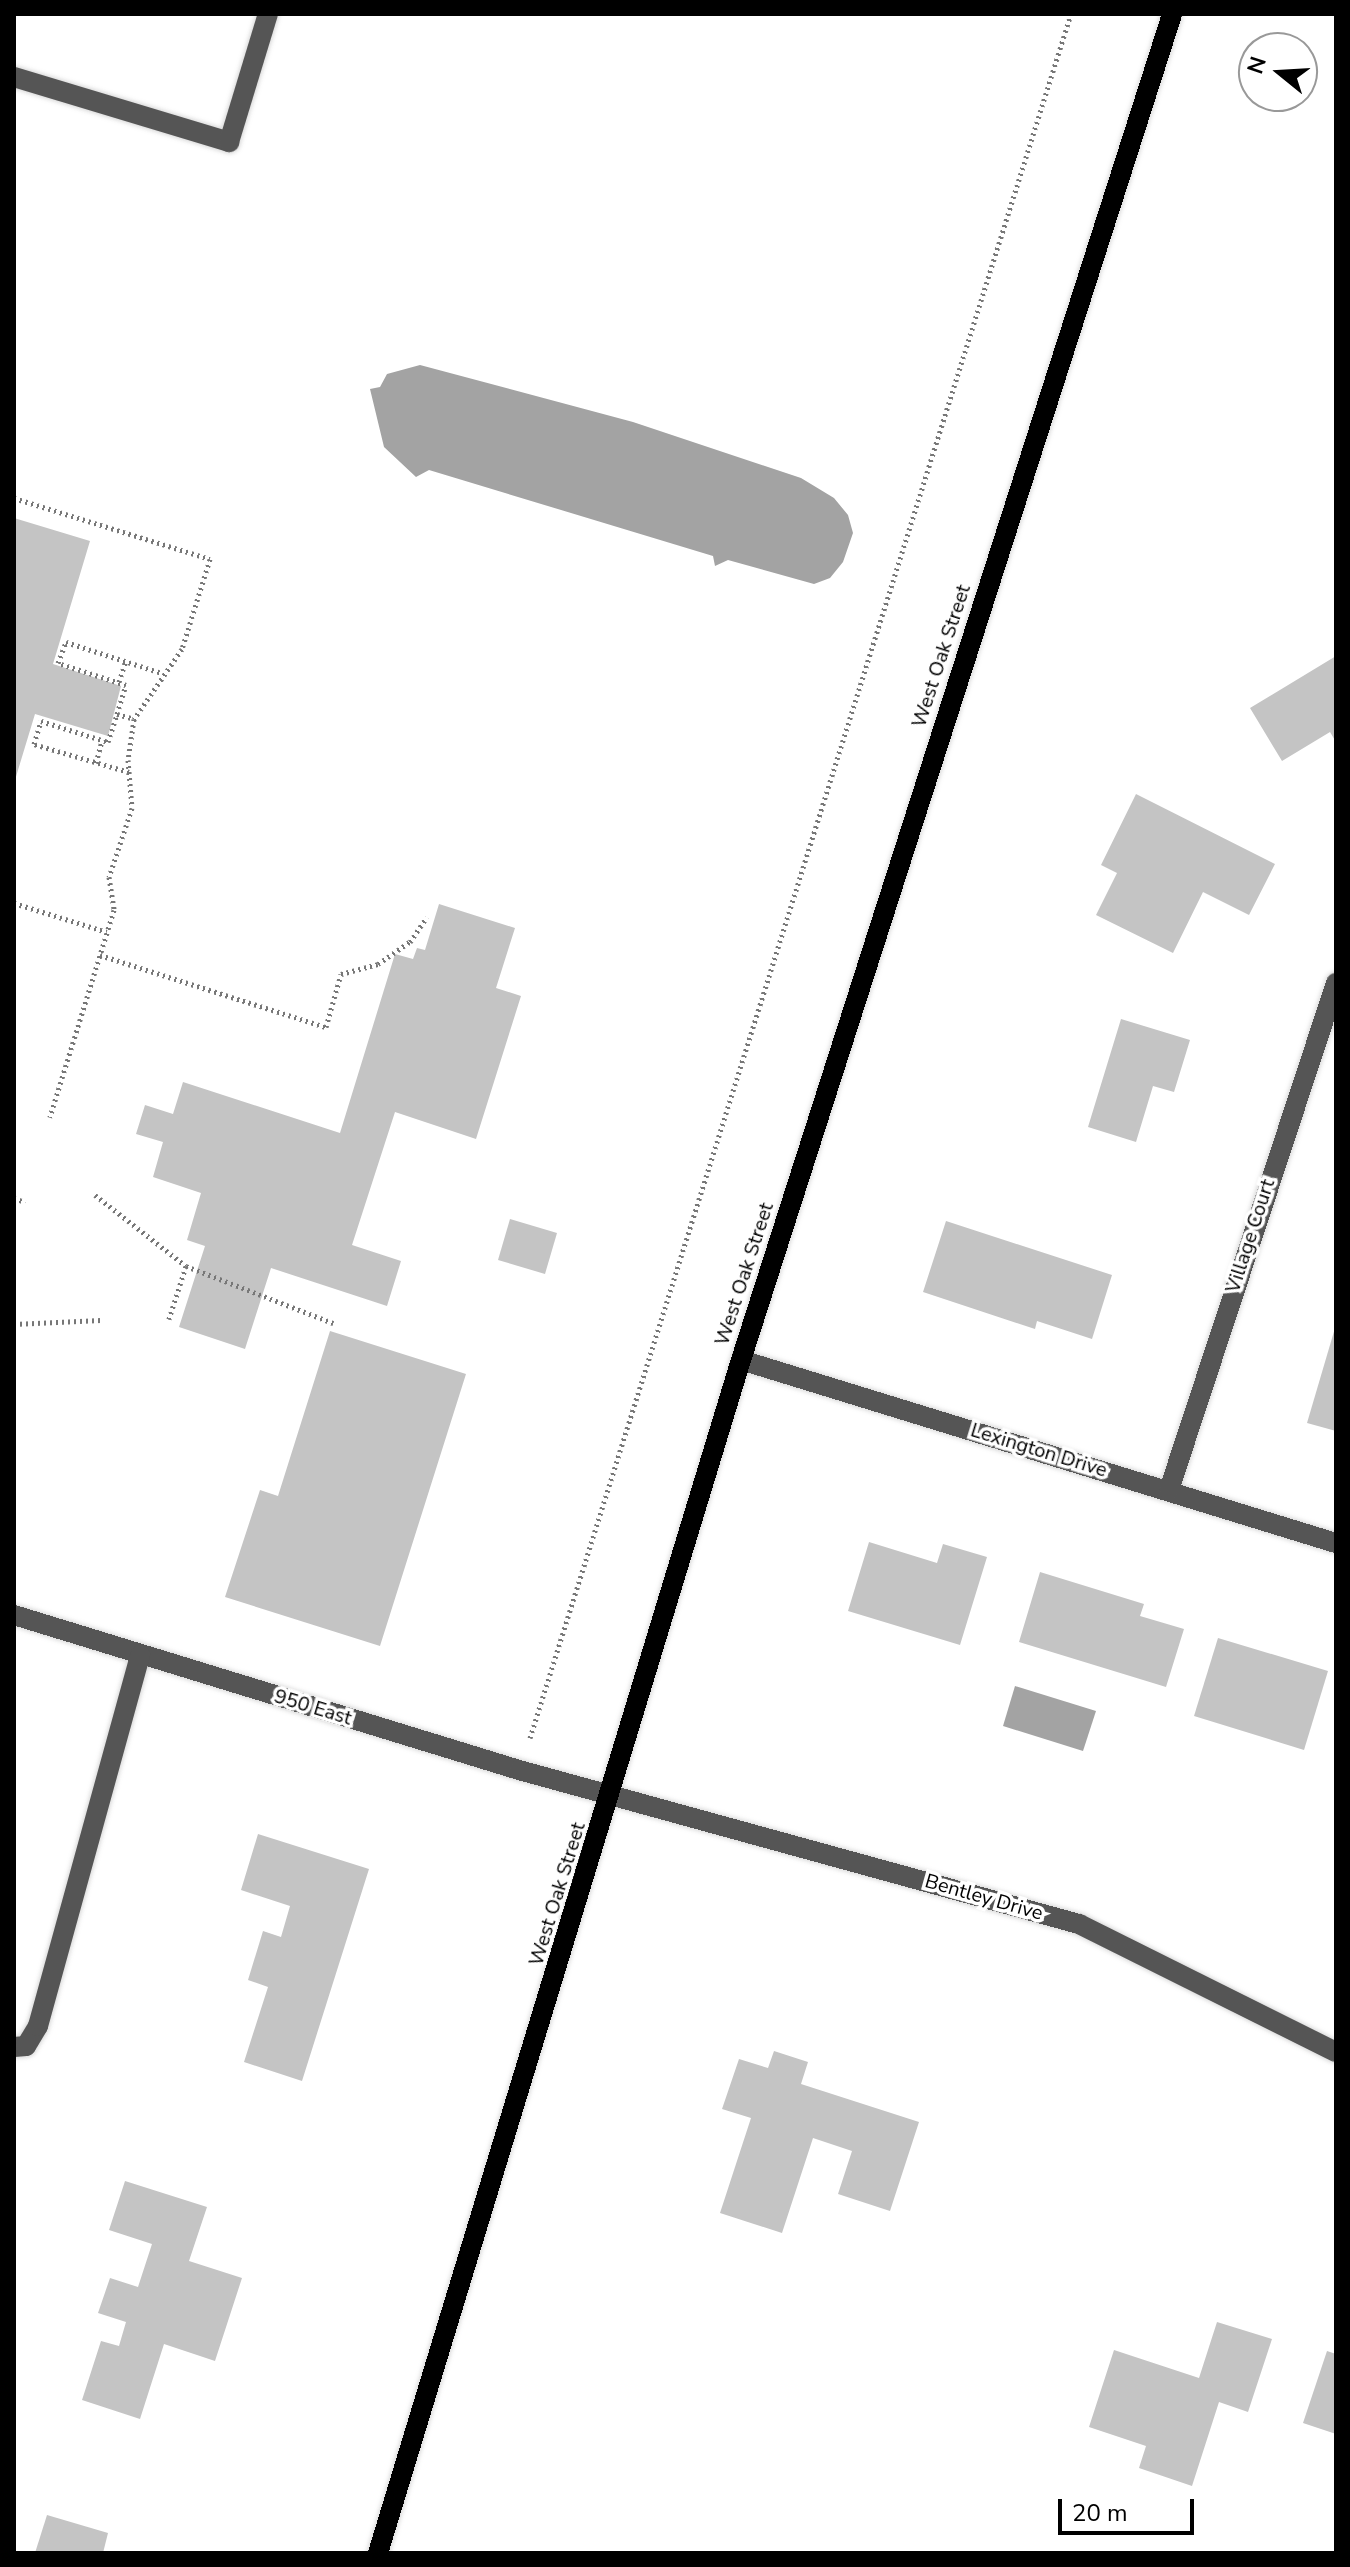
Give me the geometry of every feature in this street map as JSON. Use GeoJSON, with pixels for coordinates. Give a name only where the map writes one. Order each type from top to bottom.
{"type":"FeatureCollection","features":[{"type":"Feature","properties":{"kind":"main road","name":"West Oak Street"},"geometry":{"type":"LineString","coordinates":[[378,2553],[613,1794],[741,1360],[1172,14]]}},
{"type":"Feature","properties":{"kind":"street"},"geometry":{"type":"LineString","coordinates":[[14,77],[229,142],[268,14]]}},
{"type":"Feature","properties":{"kind":"street","name":"Village Court"},"geometry":{"type":"LineString","coordinates":[[1169,1490],[1336,983]]}},
{"type":"Feature","properties":{"kind":"street","name":"Lexington Drive"},"geometry":{"type":"LineString","coordinates":[[741,1360],[1336,1543]]}},
{"type":"Feature","properties":{"kind":"street","name":"950 East"},"geometry":{"type":"LineString","coordinates":[[14,1615],[519,1770],[613,1794]]}},
{"type":"Feature","properties":{"kind":"street"},"geometry":{"type":"LineString","coordinates":[[14,2047],[26,2046],[38,2026],[140,1655]]}},
{"type":"Feature","properties":{"kind":"street","name":"Bentley Drive"},"geometry":{"type":"LineString","coordinates":[[613,1794],[1079,1924],[1336,2052]]}},
{"type":"Feature","properties":{"kind":"path"},"geometry":{"type":"LineString","coordinates":[[519,1770],[1071,14]]}},
{"type":"Feature","properties":{"kind":"path"},"geometry":{"type":"LineString","coordinates":[[14,498],[210,559],[182,649],[162,673],[134,719],[129,772],[132,808],[109,877],[114,910],[50,1117]]}},
{"type":"Feature","properties":{"kind":"path"},"geometry":{"type":"LineString","coordinates":[[129,772],[34,744],[41,721],[108,742],[126,685],[58,663],[66,642],[162,673]]}},
{"type":"Feature","properties":{"kind":"path"},"geometry":{"type":"LineString","coordinates":[[119,682],[126,661]]}},
{"type":"Feature","properties":{"kind":"path"},"geometry":{"type":"LineString","coordinates":[[117,714],[134,719]]}},
{"type":"Feature","properties":{"kind":"path"},"geometry":{"type":"LineString","coordinates":[[96,763],[102,740]]}},
{"type":"Feature","properties":{"kind":"path"},"geometry":{"type":"LineString","coordinates":[[14,903],[107,932]]}},
{"type":"Feature","properties":{"kind":"path"},"geometry":{"type":"LineString","coordinates":[[100,955],[326,1027],[341,974],[378,964],[410,942],[427,917]]}},
{"type":"Feature","properties":{"kind":"path"},"geometry":{"type":"LineString","coordinates":[[95,1195],[186,1266],[333,1323]]}},
{"type":"Feature","properties":{"kind":"path"},"geometry":{"type":"LineString","coordinates":[[14,1198],[25,1202]]}},
{"type":"Feature","properties":{"kind":"path"},"geometry":{"type":"LineString","coordinates":[[169,1319],[186,1266]]}},
{"type":"Feature","properties":{"kind":"path"},"geometry":{"type":"LineString","coordinates":[[14,1324],[101,1320]]}},
{"type":"Feature","properties":{"kind":"shaded area"},"geometry":{"type":"Polygon","coordinates":[[[420,365],[633,422],[801,478],[834,498],[848,515],[853,533],[843,562],[830,578],[814,584],[728,560],[715,566],[713,556],[429,470],[416,477],[384,447],[370,389],[380,387],[387,374],[420,365]]]}},
{"type":"Feature","properties":{"kind":"shaded area"},"geometry":{"type":"Polygon","coordinates":[[[1015,1686],[1096,1711],[1083,1751],[1003,1726],[1015,1686]]]}},
{"type":"Feature","properties":{"kind":"building"},"geometry":{"type":"Polygon","coordinates":[[[14,518],[90,541],[53,664],[121,686],[108,736],[35,714],[15,780],[14,518]]]}},
{"type":"Feature","properties":{"kind":"building"},"geometry":{"type":"Polygon","coordinates":[[[1336,656],[1336,742],[1330,732],[1282,761],[1250,708],[1336,656]]]}},
{"type":"Feature","properties":{"kind":"building"},"geometry":{"type":"Polygon","coordinates":[[[1136,794],[1275,864],[1249,915],[1203,892],[1173,953],[1096,915],[1117,873],[1101,865],[1136,794]]]}},
{"type":"Feature","properties":{"kind":"building"},"geometry":{"type":"Polygon","coordinates":[[[439,904],[515,928],[496,988],[521,996],[476,1139],[395,1112],[352,1245],[401,1261],[387,1306],[271,1268],[245,1349],[179,1327],[205,1246],[187,1240],[201,1193],[153,1177],[163,1142],[136,1134],[145,1105],[173,1114],[183,1082],[340,1133],[395,954],[413,959],[417,948],[425,950],[439,904]]]}},
{"type":"Feature","properties":{"kind":"building"},"geometry":{"type":"Polygon","coordinates":[[[1121,1019],[1190,1040],[1174,1092],[1153,1086],[1136,1142],[1088,1127],[1121,1019]]]}},
{"type":"Feature","properties":{"kind":"building"},"geometry":{"type":"Polygon","coordinates":[[[510,1219],[557,1233],[545,1274],[498,1260],[510,1219]]]}},
{"type":"Feature","properties":{"kind":"building"},"geometry":{"type":"Polygon","coordinates":[[[946,1221],[1112,1275],[1092,1339],[1037,1321],[1035,1329],[923,1292],[946,1221]]]}},
{"type":"Feature","properties":{"kind":"building"},"geometry":{"type":"Polygon","coordinates":[[[1336,1328],[1336,1431],[1307,1423],[1336,1328]]]}},
{"type":"Feature","properties":{"kind":"building"},"geometry":{"type":"Polygon","coordinates":[[[330,1331],[466,1374],[380,1646],[225,1597],[260,1490],[278,1496],[330,1331]]]}},
{"type":"Feature","properties":{"kind":"building"},"geometry":{"type":"Polygon","coordinates":[[[869,1542],[937,1563],[943,1544],[987,1557],[960,1645],[848,1611],[869,1542]]]}},
{"type":"Feature","properties":{"kind":"building"},"geometry":{"type":"Polygon","coordinates":[[[1040,1572],[1144,1604],[1140,1616],[1184,1629],[1166,1687],[1019,1642],[1040,1572]]]}},
{"type":"Feature","properties":{"kind":"building"},"geometry":{"type":"Polygon","coordinates":[[[1218,1638],[1328,1671],[1304,1750],[1194,1716],[1218,1638]]]}},
{"type":"Feature","properties":{"kind":"building"},"geometry":{"type":"Polygon","coordinates":[[[258,1834],[369,1869],[302,2081],[244,2062],[268,1987],[248,1980],[263,1931],[281,1937],[290,1906],[241,1890],[258,1834]]]}},
{"type":"Feature","properties":{"kind":"building"},"geometry":{"type":"Polygon","coordinates":[[[774,2051],[808,2062],[801,2084],[919,2122],[890,2211],[838,2194],[852,2151],[813,2138],[782,2233],[720,2213],[751,2118],[722,2109],[739,2059],[768,2068],[774,2051]]]}},
{"type":"Feature","properties":{"kind":"building"},"geometry":{"type":"Polygon","coordinates":[[[125,2181],[207,2207],[189,2261],[242,2278],[215,2361],[164,2344],[140,2419],[82,2400],[101,2341],[119,2346],[126,2322],[98,2313],[110,2278],[138,2287],[152,2244],[109,2230],[125,2181]]]}},
{"type":"Feature","properties":{"kind":"building"},"geometry":{"type":"Polygon","coordinates":[[[1217,2322],[1272,2339],[1248,2412],[1219,2402],[1192,2486],[1139,2468],[1146,2446],[1089,2427],[1114,2350],[1199,2378],[1217,2322]]]}},
{"type":"Feature","properties":{"kind":"building"},"geometry":{"type":"Polygon","coordinates":[[[1327,2351],[1336,2354],[1336,2434],[1303,2423],[1327,2351]]]}},
{"type":"Feature","properties":{"kind":"building"},"geometry":{"type":"Polygon","coordinates":[[[47,2515],[108,2533],[103,2553],[35,2553],[47,2515]]]}}]}
